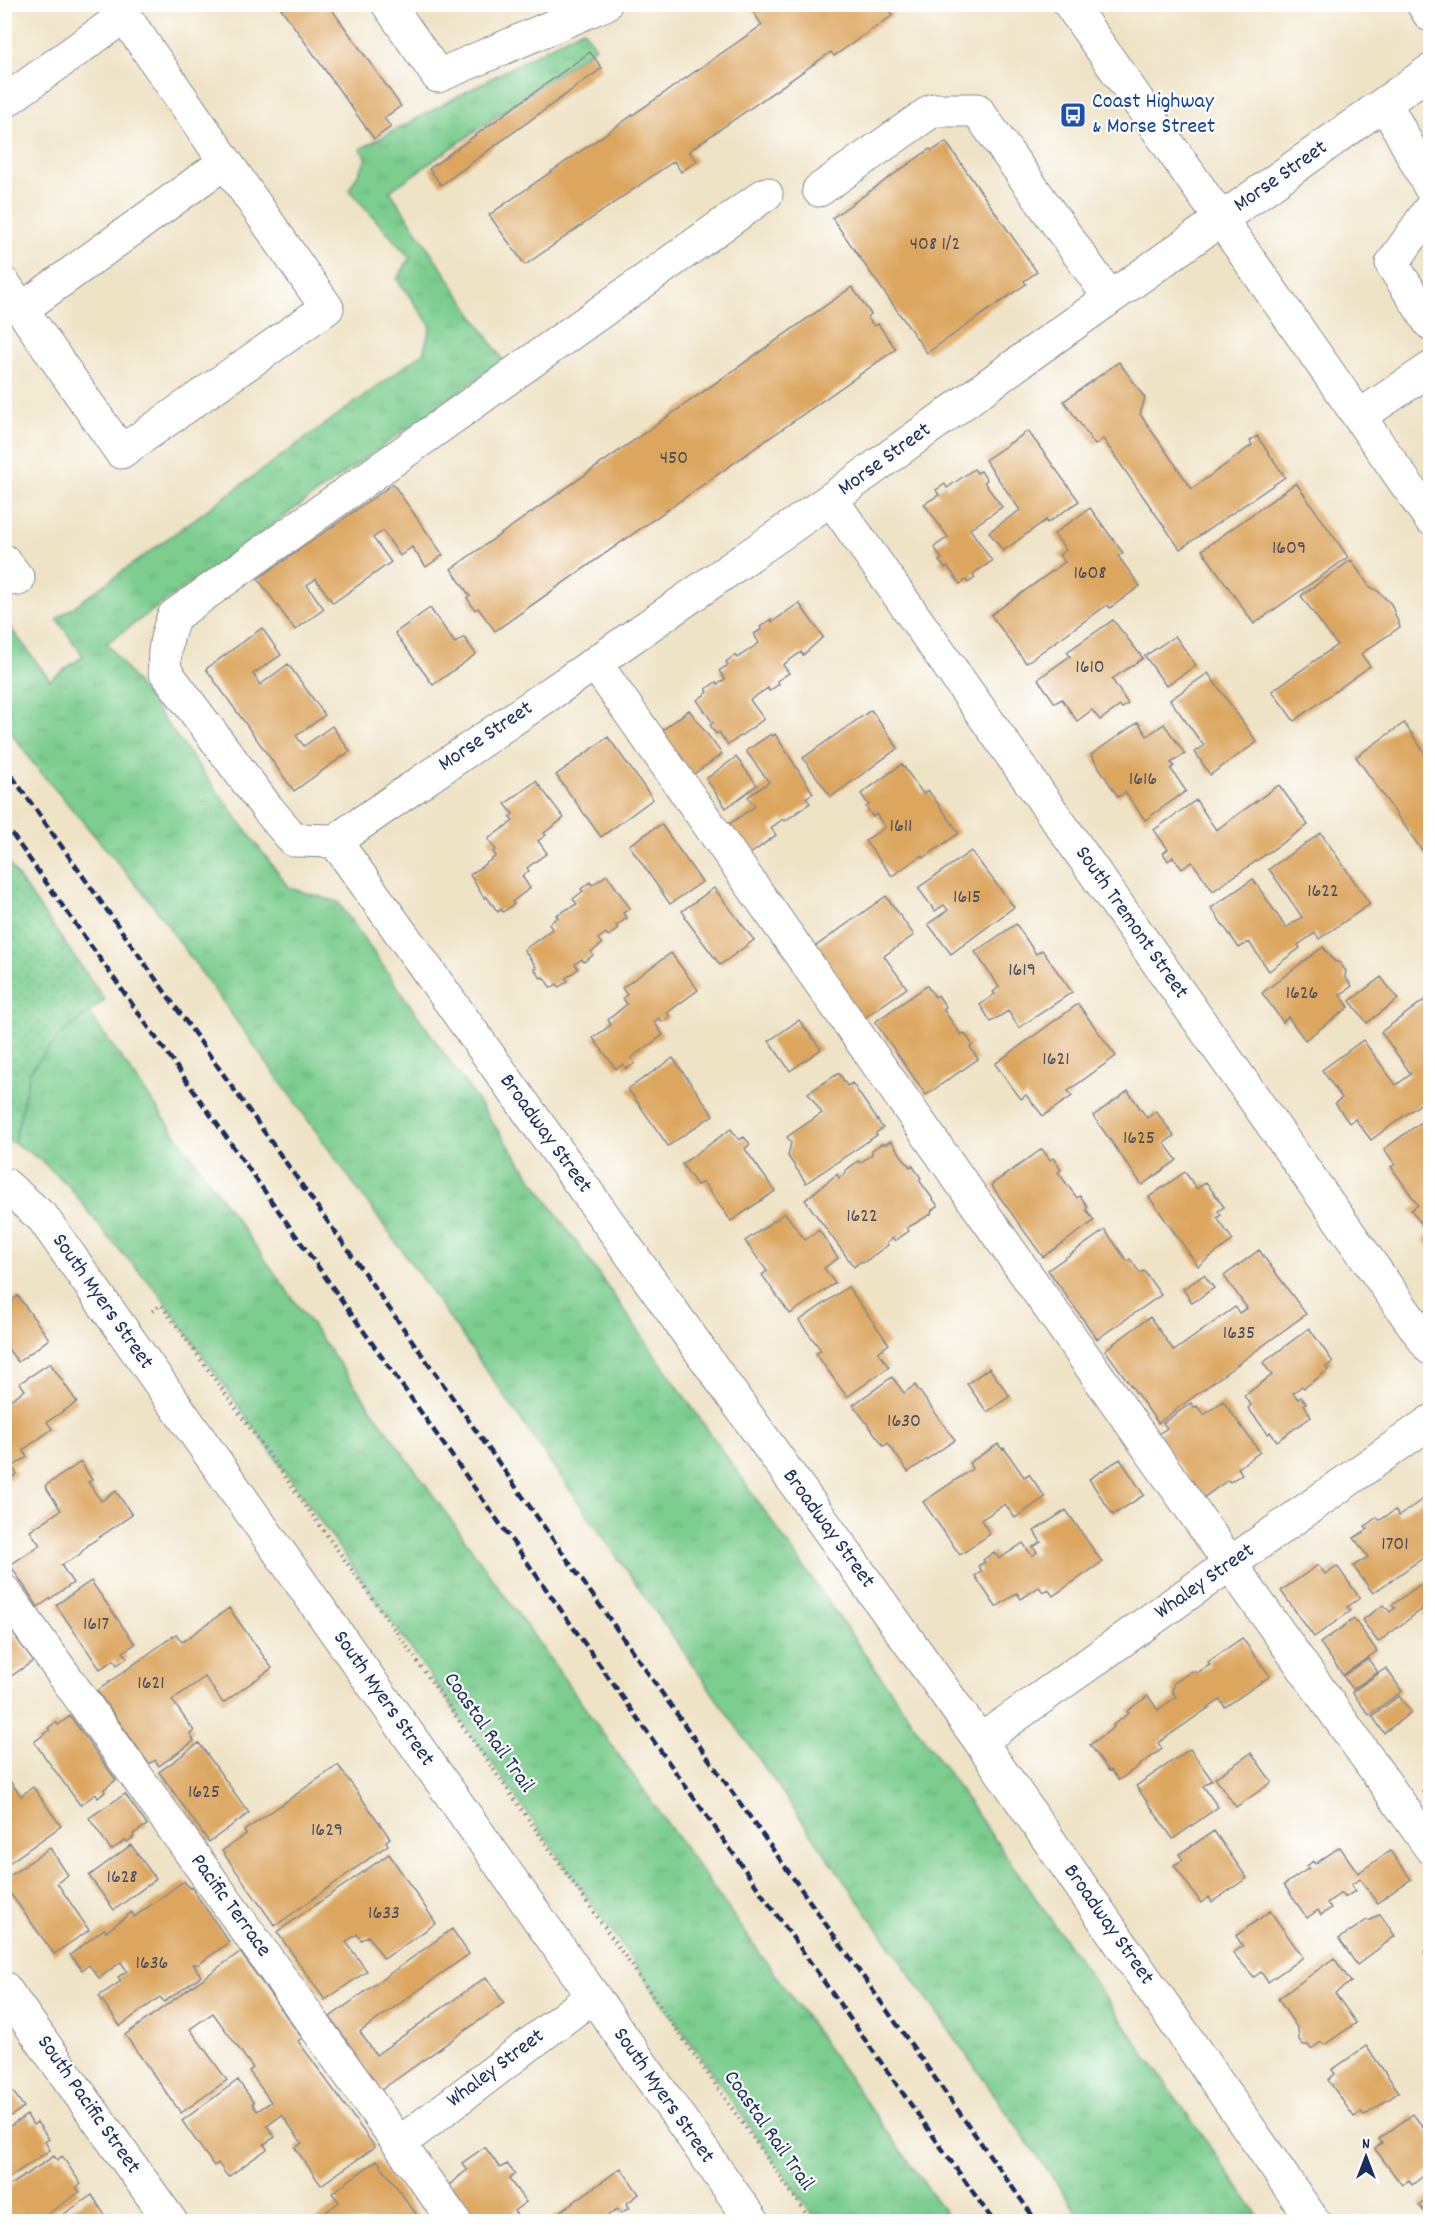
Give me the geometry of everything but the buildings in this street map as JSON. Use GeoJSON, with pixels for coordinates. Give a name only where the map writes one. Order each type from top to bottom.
{"type":"FeatureCollection","features":[{"type":"Feature","properties":{"kind":"street"},"geometry":{"type":"LineString","coordinates":[[388,4],[438,76],[605,4]]}},
{"type":"Feature","properties":{"kind":"street"},"geometry":{"type":"LineString","coordinates":[[1070,4],[1431,518]]}},
{"type":"Feature","properties":{"kind":"street"},"geometry":{"type":"LineString","coordinates":[[1423,4],[1431,15]]}},
{"type":"Feature","properties":{"kind":"street"},"geometry":{"type":"LineString","coordinates":[[4,102],[120,10],[327,308],[121,452],[13,296],[225,162]]}},
{"type":"Feature","properties":{"kind":"street","name":"Morse Street"},"geometry":{"type":"LineString","coordinates":[[335,841],[831,499],[1431,71]]}},
{"type":"Feature","properties":{"kind":"street"},"geometry":{"type":"LineString","coordinates":[[1385,103],[1431,188]]}},
{"type":"Feature","properties":{"kind":"street"},"geometry":{"type":"LineString","coordinates":[[819,190],[933,110],[977,110],[1110,298]]}},
{"type":"Feature","properties":{"kind":"street"},"geometry":{"type":"LineString","coordinates":[[335,841],[294,840],[267,808],[165,671],[164,655],[167,634],[174,616],[766,194]]}},
{"type":"Feature","properties":{"kind":"street"},"geometry":{"type":"LineString","coordinates":[[1431,209],[1392,264],[1431,324]]}},
{"type":"Feature","properties":{"kind":"street"},"geometry":{"type":"LineString","coordinates":[[1360,416],[1431,369]]}},
{"type":"Feature","properties":{"kind":"street","name":"South Tremont Street"},"geometry":{"type":"LineString","coordinates":[[831,499],[1431,1348]]}},
{"type":"Feature","properties":{"kind":"street"},"geometry":{"type":"LineString","coordinates":[[595,663],[1431,1847]]}},
{"type":"Feature","properties":{"kind":"street","name":"Broadway Street"},"geometry":{"type":"LineString","coordinates":[[335,841],[980,1741],[1314,2222]]}},
{"type":"Feature","properties":{"kind":"street","name":"South Myers Street"},"geometry":{"type":"LineString","coordinates":[[4,1184],[43,1218],[753,2222]]}},
{"type":"Feature","properties":{"kind":"street","name":"Whaley Street"},"geometry":{"type":"LineString","coordinates":[[980,1741],[1431,1422]]}},
{"type":"Feature","properties":{"kind":"street","name":"Pacific Terrace"},"geometry":{"type":"LineString","coordinates":[[4,1591],[455,2222]]}},
{"type":"Feature","properties":{"kind":"street","name":"South Pacific Street"},"geometry":{"type":"LineString","coordinates":[[4,1988],[171,2222]]}},
{"type":"Feature","properties":{"kind":"street","name":"Whaley Street"},"geometry":{"type":"LineString","coordinates":[[400,2143],[593,1996]]}},
{"type":"Feature","properties":{"kind":"path","name":"Coastal Rail Trail"},"geometry":{"type":"LineString","coordinates":[[123,1332],[161,1305],[410,1651],[812,2222]]}},
{"type":"Feature","properties":{"kind":"green space"},"geometry":{"type":"Polygon","coordinates":[[[583,29],[596,47],[390,191],[503,360],[107,643],[289,888],[338,902],[1262,2221],[1083,2221],[413,1266],[150,901],[33,763],[5,724],[4,619],[50,680],[83,656],[57,619],[423,353],[431,326],[397,279],[410,258],[349,190],[367,158],[360,149],[583,29]]]}},
{"type":"Feature","properties":{"kind":"green space"},"geometry":{"type":"Polygon","coordinates":[[[4,857],[105,1000],[59,1036],[30,1071],[14,1143],[4,1140],[4,857]]]}},
{"type":"Feature","properties":{"kind":"green space"},"geometry":{"type":"Polygon","coordinates":[[[89,1013],[951,2221],[817,2221],[157,1291],[107,1236],[69,1186],[38,1158],[14,1143],[30,1071],[59,1036],[89,1013]]]}},
{"type":"Feature","properties":{"kind":"railway"},"geometry":{"type":"LineString","coordinates":[[4,765],[1037,2222]]}},
{"type":"Feature","properties":{"kind":"railway"},"geometry":{"type":"LineString","coordinates":[[4,823],[994,2222]]}},
{"type":"Feature","properties":{"kind":"place","name":"Coast Highway & Morse Street"},"geometry":{"type":"Point","coordinates":[1073,115]}}]}
